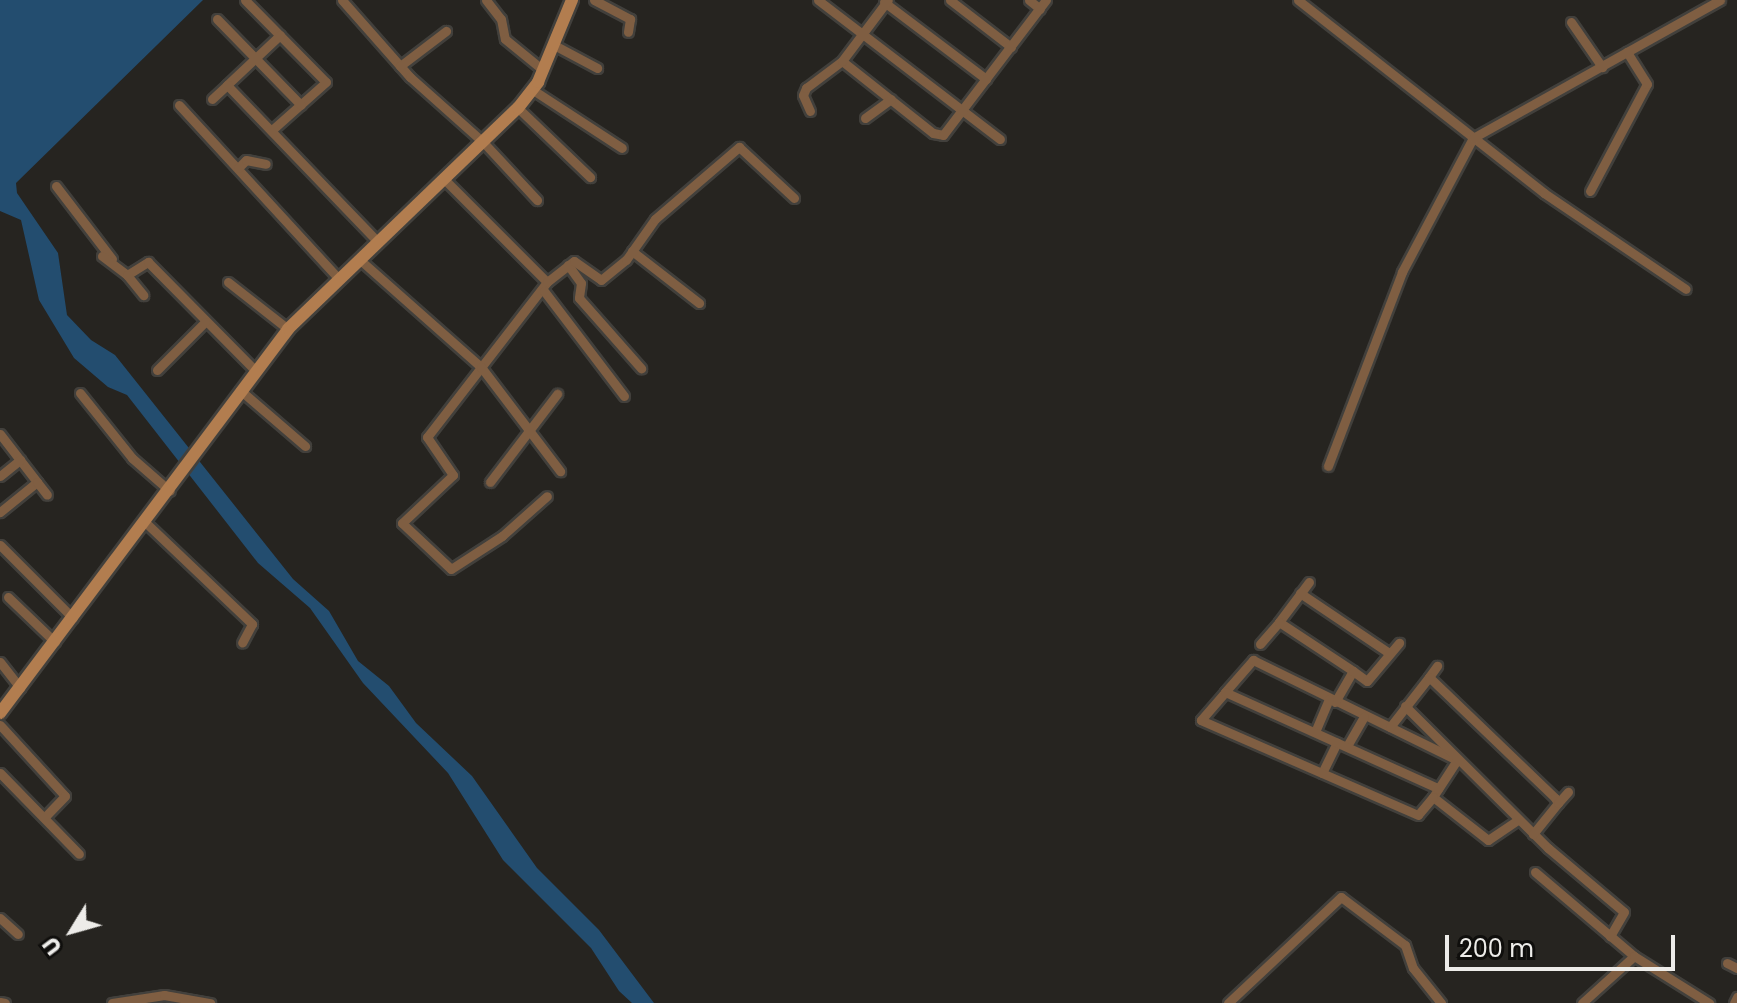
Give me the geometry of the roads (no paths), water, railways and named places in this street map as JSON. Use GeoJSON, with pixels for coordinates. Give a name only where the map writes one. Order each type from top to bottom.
{"type":"FeatureCollection","features":[{"type":"Feature","properties":{"kind":"main road"},"geometry":{"type":"LineString","coordinates":[[0,713],[170,491],[240,390],[288,329],[338,278],[446,181],[533,90],[572,0]]}},
{"type":"Feature","properties":{"kind":"street"},"geometry":{"type":"LineString","coordinates":[[245,0],[326,82],[273,129]]}},
{"type":"Feature","properties":{"kind":"street"},"geometry":{"type":"LineString","coordinates":[[342,0],[400,66],[484,143],[537,200]]}},
{"type":"Feature","properties":{"kind":"street"},"geometry":{"type":"LineString","coordinates":[[486,0],[501,19],[505,39],[543,70]]}},
{"type":"Feature","properties":{"kind":"street"},"geometry":{"type":"LineString","coordinates":[[594,0],[630,19],[628,32]]}},
{"type":"Feature","properties":{"kind":"street"},"geometry":{"type":"LineString","coordinates":[[818,0],[1000,139]]}},
{"type":"Feature","properties":{"kind":"street"},"geometry":{"type":"LineString","coordinates":[[950,0],[1011,47]]}},
{"type":"Feature","properties":{"kind":"street"},"geometry":{"type":"LineString","coordinates":[[842,61],[939,135],[945,134],[1043,4],[1029,0]]}},
{"type":"Feature","properties":{"kind":"street"},"geometry":{"type":"LineString","coordinates":[[1298,0],[1473,138],[1686,289]]}},
{"type":"Feature","properties":{"kind":"street"},"geometry":{"type":"LineString","coordinates":[[1328,466],[1402,272],[1473,138],[1720,0]]}},
{"type":"Feature","properties":{"kind":"street"},"geometry":{"type":"LineString","coordinates":[[810,111],[803,95],[806,88],[842,61],[885,1],[986,79]]}},
{"type":"Feature","properties":{"kind":"street"},"geometry":{"type":"LineString","coordinates":[[217,19],[301,105]]}},
{"type":"Feature","properties":{"kind":"street"},"geometry":{"type":"LineString","coordinates":[[1571,22],[1602,67]]}},
{"type":"Feature","properties":{"kind":"street"},"geometry":{"type":"LineString","coordinates":[[400,66],[446,31]]}},
{"type":"Feature","properties":{"kind":"street"},"geometry":{"type":"LineString","coordinates":[[212,99],[280,35]]}},
{"type":"Feature","properties":{"kind":"street"},"geometry":{"type":"LineString","coordinates":[[554,45],[597,68]]}},
{"type":"Feature","properties":{"kind":"street"},"geometry":{"type":"LineString","coordinates":[[1590,191],[1647,84],[1627,52]]}},
{"type":"Feature","properties":{"kind":"street"},"geometry":{"type":"LineString","coordinates":[[227,85],[273,129],[378,242]]}},
{"type":"Feature","properties":{"kind":"street"},"geometry":{"type":"LineString","coordinates":[[533,90],[622,148]]}},
{"type":"Feature","properties":{"kind":"street"},"geometry":{"type":"LineString","coordinates":[[865,118],[891,99]]}},
{"type":"Feature","properties":{"kind":"street"},"geometry":{"type":"LineString","coordinates":[[179,105],[338,278]]}},
{"type":"Feature","properties":{"kind":"street"},"geometry":{"type":"LineString","coordinates":[[518,108],[590,177]]}},
{"type":"Feature","properties":{"kind":"street"},"geometry":{"type":"LineString","coordinates":[[547,496],[494,542],[451,569],[402,523],[453,475],[427,437],[545,286],[568,265],[576,261],[599,280],[632,251],[655,219],[739,147],[794,198]]}},
{"type":"Feature","properties":{"kind":"street"},"geometry":{"type":"LineString","coordinates":[[238,168],[246,160],[266,164]]}},
{"type":"Feature","properties":{"kind":"street"},"geometry":{"type":"LineString","coordinates":[[446,181],[545,286],[624,396]]}},
{"type":"Feature","properties":{"kind":"street"},"geometry":{"type":"LineString","coordinates":[[56,186],[143,295]]}},
{"type":"Feature","properties":{"kind":"street"},"geometry":{"type":"LineString","coordinates":[[632,251],[699,303]]}},
{"type":"Feature","properties":{"kind":"street"},"geometry":{"type":"LineString","coordinates":[[102,256],[114,261]]}},
{"type":"Feature","properties":{"kind":"street"},"geometry":{"type":"LineString","coordinates":[[359,259],[481,367],[526,432],[560,471]]}},
{"type":"Feature","properties":{"kind":"street"},"geometry":{"type":"LineString","coordinates":[[127,275],[148,262],[255,370]]}},
{"type":"Feature","properties":{"kind":"street"},"geometry":{"type":"LineString","coordinates":[[568,265],[581,283],[579,298],[641,368]]}},
{"type":"Feature","properties":{"kind":"street"},"geometry":{"type":"LineString","coordinates":[[228,282],[288,329]]}},
{"type":"Feature","properties":{"kind":"street"},"geometry":{"type":"LineString","coordinates":[[157,370],[205,322]]}},
{"type":"Feature","properties":{"kind":"street"},"geometry":{"type":"LineString","coordinates":[[240,390],[305,446]]}},
{"type":"Feature","properties":{"kind":"street"},"geometry":{"type":"LineString","coordinates":[[80,393],[132,458],[170,491]]}},
{"type":"Feature","properties":{"kind":"street"},"geometry":{"type":"LineString","coordinates":[[490,482],[557,394]]}},
{"type":"Feature","properties":{"kind":"street"},"geometry":{"type":"LineString","coordinates":[[0,436],[47,495]]}},
{"type":"Feature","properties":{"kind":"street"},"geometry":{"type":"LineString","coordinates":[[0,476],[20,460]]}},
{"type":"Feature","properties":{"kind":"street"},"geometry":{"type":"LineString","coordinates":[[0,512],[37,482]]}},
{"type":"Feature","properties":{"kind":"street"},"geometry":{"type":"LineString","coordinates":[[145,522],[252,624],[242,643]]}},
{"type":"Feature","properties":{"kind":"street"},"geometry":{"type":"LineString","coordinates":[[0,545],[73,618]]}},
{"type":"Feature","properties":{"kind":"street"},"geometry":{"type":"LineString","coordinates":[[1260,644],[1309,582]]}},
{"type":"Feature","properties":{"kind":"street"},"geometry":{"type":"LineString","coordinates":[[1300,593],[1389,653]]}},
{"type":"Feature","properties":{"kind":"street"},"geometry":{"type":"LineString","coordinates":[[8,597],[55,642]]}},
{"type":"Feature","properties":{"kind":"street"},"geometry":{"type":"LineString","coordinates":[[1279,622],[1367,681],[1399,643]]}},
{"type":"Feature","properties":{"kind":"street"},"geometry":{"type":"LineString","coordinates":[[1253,660],[1457,760],[1418,815],[1201,720],[1253,660]]}},
{"type":"Feature","properties":{"kind":"street"},"geometry":{"type":"LineString","coordinates":[[0,662],[20,688]]}},
{"type":"Feature","properties":{"kind":"street"},"geometry":{"type":"LineString","coordinates":[[1390,727],[1437,666]]}},
{"type":"Feature","properties":{"kind":"street"},"geometry":{"type":"LineString","coordinates":[[1315,732],[1353,671]]}},
{"type":"Feature","properties":{"kind":"street"},"geometry":{"type":"LineString","coordinates":[[1429,677],[1558,803]]}},
{"type":"Feature","properties":{"kind":"street"},"geometry":{"type":"LineString","coordinates":[[1225,692],[1342,744],[1436,793],[1488,840],[1518,820]]}},
{"type":"Feature","properties":{"kind":"street"},"geometry":{"type":"LineString","coordinates":[[1405,706],[1518,820],[1624,912],[1610,936]]}},
{"type":"Feature","properties":{"kind":"street"},"geometry":{"type":"LineString","coordinates":[[1322,773],[1364,716]]}},
{"type":"Feature","properties":{"kind":"street"},"geometry":{"type":"LineString","coordinates":[[0,725],[65,796],[44,818]]}},
{"type":"Feature","properties":{"kind":"street"},"geometry":{"type":"LineString","coordinates":[[0,773],[79,854]]}},
{"type":"Feature","properties":{"kind":"street"},"geometry":{"type":"LineString","coordinates":[[1533,834],[1568,792]]}},
{"type":"Feature","properties":{"kind":"street"},"geometry":{"type":"LineString","coordinates":[[1535,872],[1634,956],[1709,1003]]}},
{"type":"Feature","properties":{"kind":"street"},"geometry":{"type":"LineString","coordinates":[[1228,1003],[1341,897],[1405,945],[1413,968],[1441,1003]]}},
{"type":"Feature","properties":{"kind":"street"},"geometry":{"type":"LineString","coordinates":[[0,918],[18,934]]}},
{"type":"Feature","properties":{"kind":"street"},"geometry":{"type":"LineString","coordinates":[[1582,1003],[1634,956]]}},
{"type":"Feature","properties":{"kind":"street"},"geometry":{"type":"LineString","coordinates":[[112,1003],[164,995],[210,1003]]}},
{"type":"Feature","properties":{"kind":"street"},"geometry":{"type":"LineString","coordinates":[[1734,1003],[1737,997]]}},
{"type":"Feature","properties":{"kind":"water"},"geometry":{"type":"Polygon","coordinates":[[[0,0],[203,0],[16,183],[17,193],[58,253],[67,315],[91,340],[115,355],[293,579],[329,611],[358,661],[389,686],[416,723],[472,776],[537,868],[599,930],[654,1003],[632,1003],[619,991],[591,948],[503,860],[448,773],[363,683],[310,608],[258,563],[127,395],[108,387],[74,358],[39,300],[21,220],[0,211],[0,0]]]}}]}
